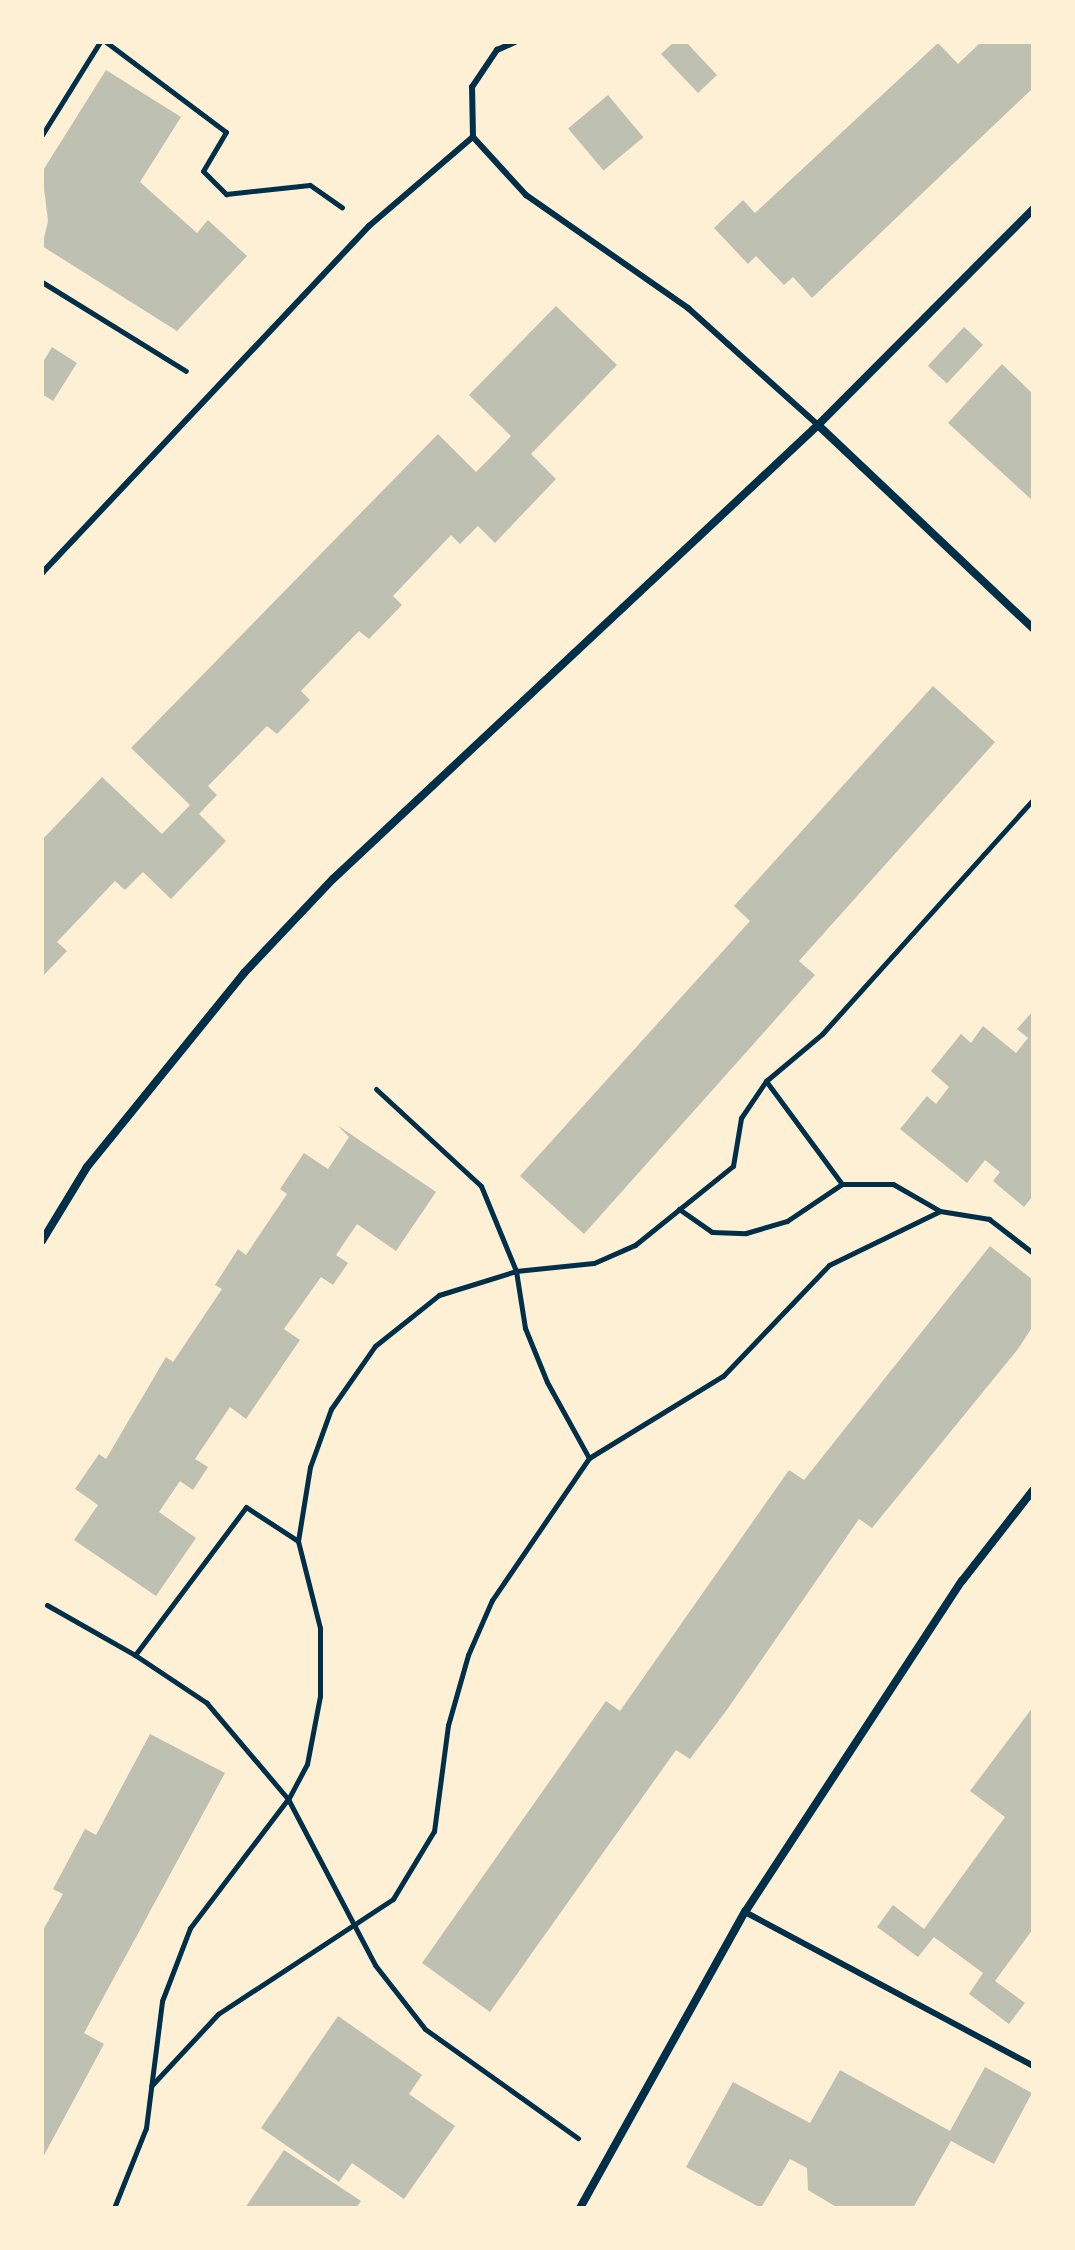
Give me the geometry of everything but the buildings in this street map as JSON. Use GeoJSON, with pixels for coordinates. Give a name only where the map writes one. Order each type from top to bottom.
{"type":"FeatureCollection","features":[{"type":"Feature","properties":{"kind":"street"},"geometry":{"type":"LineString","coordinates":[[42,1241],[87,1167],[264,952],[818,425],[1033,209]]}},
{"type":"Feature","properties":{"kind":"street"},"geometry":{"type":"LineString","coordinates":[[818,425],[1033,628]]}},
{"type":"Feature","properties":{"kind":"street"},"geometry":{"type":"LineString","coordinates":[[580,2208],[745,1912],[962,1581],[1033,1490]]}},
{"type":"Feature","properties":{"kind":"lane"},"geometry":{"type":"LineString","coordinates":[[515,42],[497,50],[472,87],[473,137],[526,195],[688,308],[818,425]]}},
{"type":"Feature","properties":{"kind":"lane"},"geometry":{"type":"LineString","coordinates":[[42,573],[369,226],[473,137]]}},
{"type":"Feature","properties":{"kind":"lane"},"geometry":{"type":"LineString","coordinates":[[745,1912],[1033,2066]]}},
{"type":"Feature","properties":{"kind":"path"},"geometry":{"type":"LineString","coordinates":[[42,135],[103,42],[226,132],[203,171],[226,194],[310,185],[369,226]]}},
{"type":"Feature","properties":{"kind":"path"},"geometry":{"type":"LineString","coordinates":[[42,282],[214,388]]}},
{"type":"Feature","properties":{"kind":"path"},"geometry":{"type":"LineString","coordinates":[[114,2208],[146,2128],[162,2001],[190,1928],[288,1799],[307,1764],[320,1696],[320,1628],[298,1541],[310,1467],[331,1409],[375,1346],[439,1295],[516,1271],[594,1263],[635,1245],[733,1166],[741,1118],[766,1081],[822,1034],[1033,800]]}},
{"type":"Feature","properties":{"kind":"path"},"geometry":{"type":"LineString","coordinates":[[766,1081],[842,1184]]}},
{"type":"Feature","properties":{"kind":"path"},"geometry":{"type":"LineString","coordinates":[[376,1089],[481,1186],[505,1230],[536,1355],[589,1458]]}},
{"type":"Feature","properties":{"kind":"path"},"geometry":{"type":"LineString","coordinates":[[679,1209],[712,1232],[746,1233],[787,1221],[842,1184],[893,1184],[940,1211],[989,1219],[1033,1253]]}},
{"type":"Feature","properties":{"kind":"path"},"geometry":{"type":"LineString","coordinates":[[151,2086],[218,2014],[393,1899],[434,1831],[448,1725],[468,1655],[492,1600],[589,1458],[723,1376],[829,1265],[940,1211]]}},
{"type":"Feature","properties":{"kind":"path"},"geometry":{"type":"LineString","coordinates":[[135,1655],[246,1507],[298,1541]]}},
{"type":"Feature","properties":{"kind":"path"},"geometry":{"type":"LineString","coordinates":[[47,1605],[135,1655],[207,1703],[288,1799],[354,1925],[425,2029],[607,2158]]}}]}
